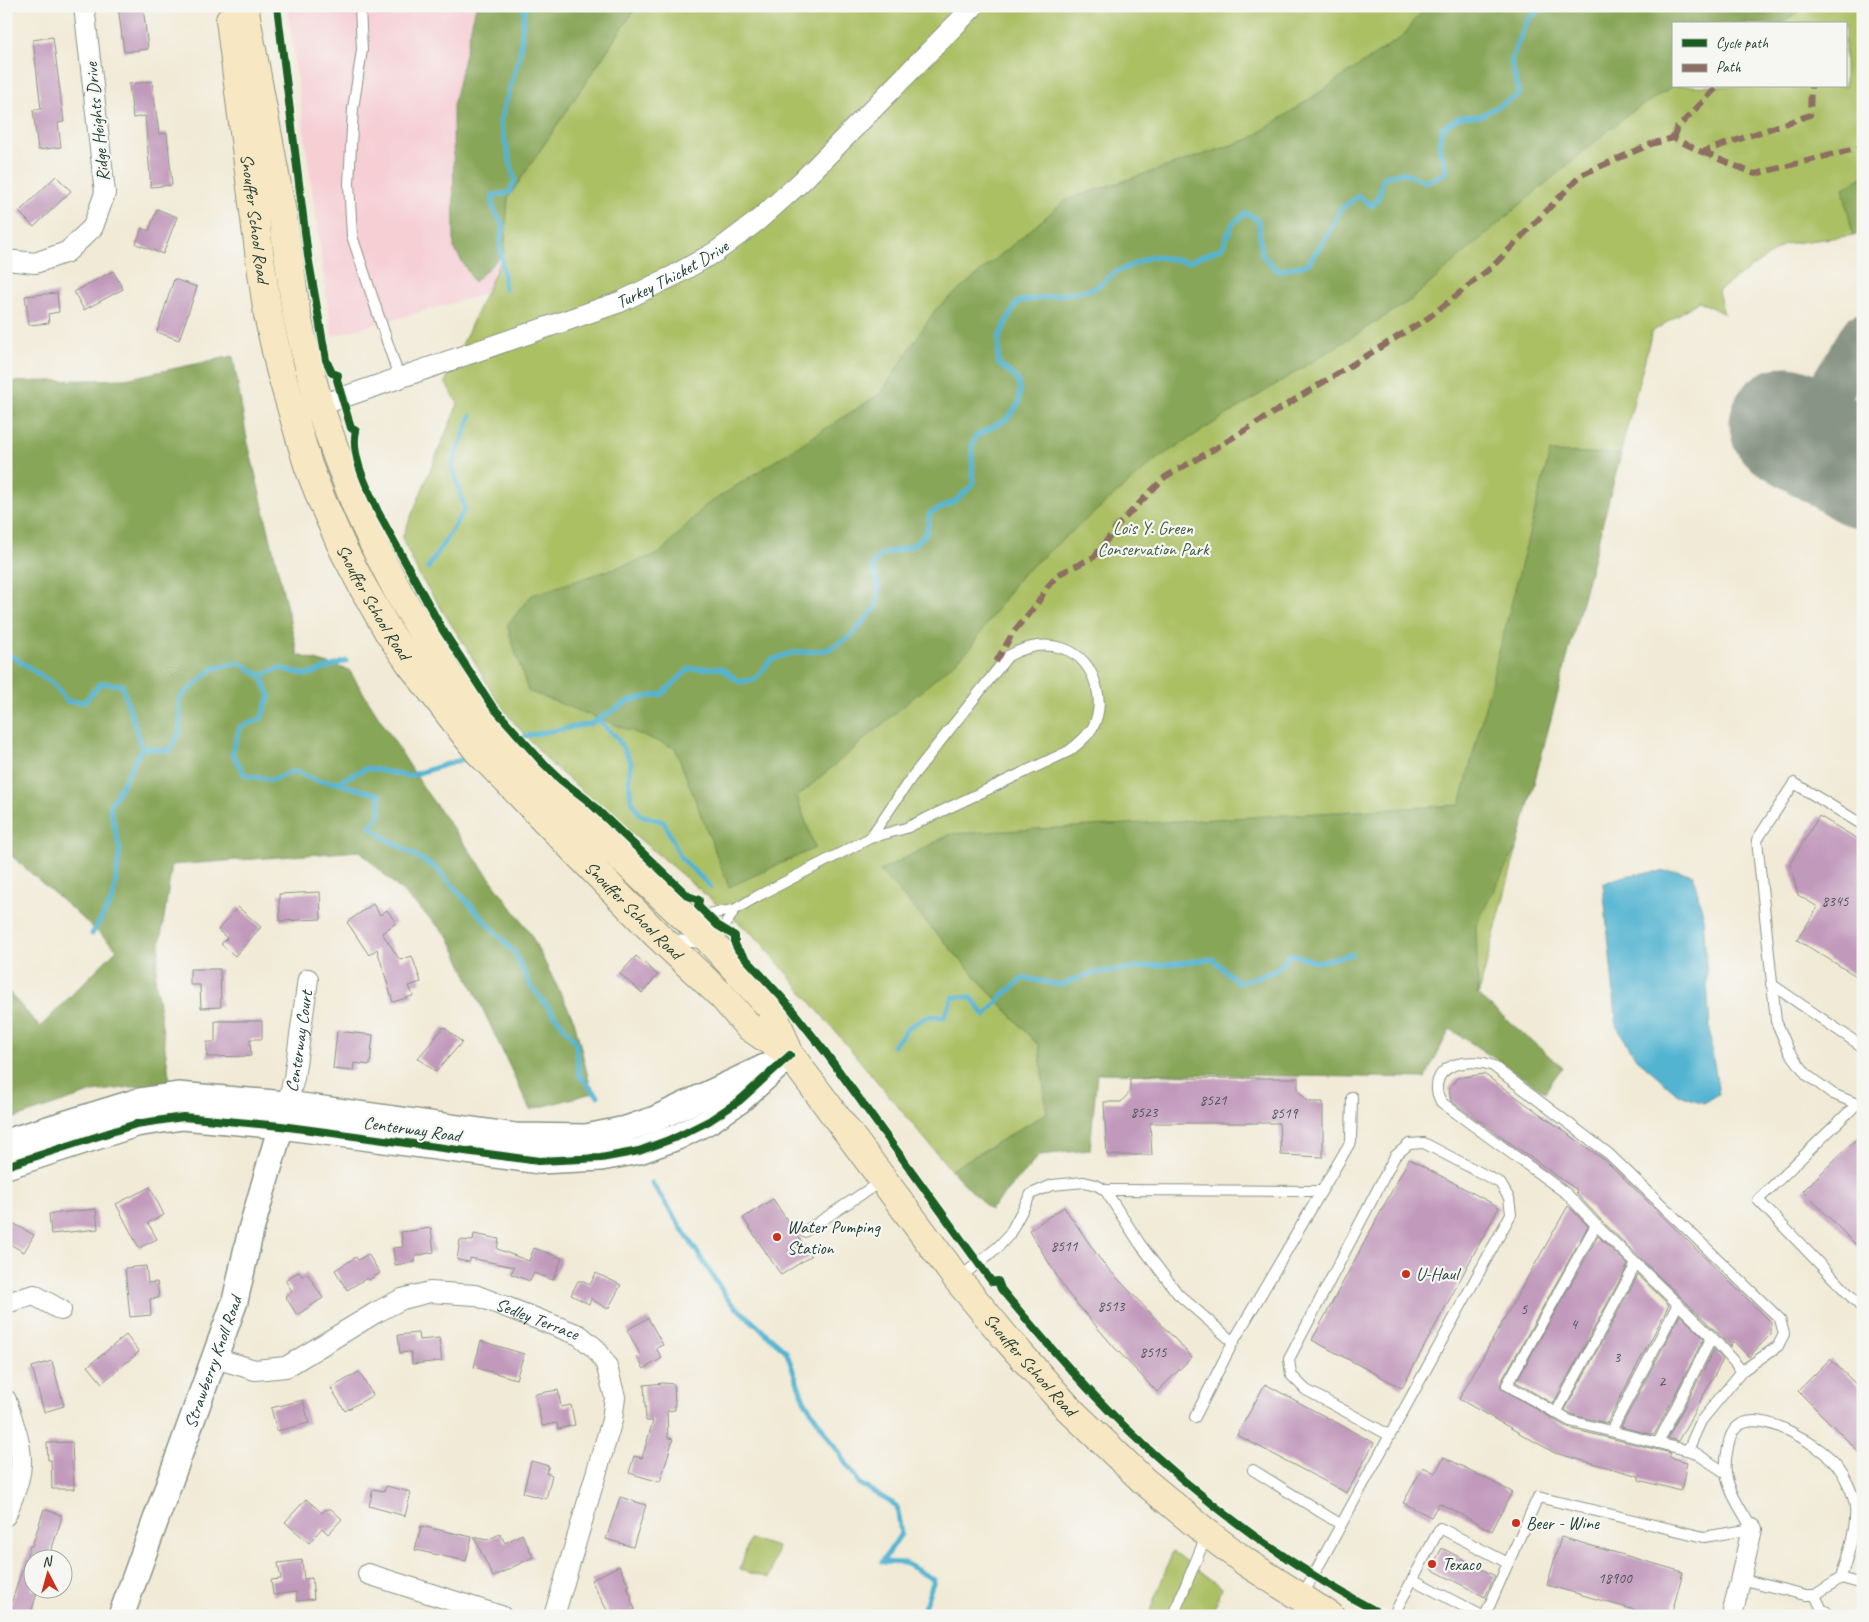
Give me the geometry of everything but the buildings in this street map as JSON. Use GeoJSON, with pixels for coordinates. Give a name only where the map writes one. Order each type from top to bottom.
{"type":"FeatureCollection","features":[{"type":"Feature","properties":{"kind":"main road","name":"Snouffer School Road"},"geometry":{"type":"LineString","coordinates":[[228,6],[268,315],[292,415],[322,501],[360,581],[388,631],[453,722],[507,782],[656,934],[722,996],[748,1026],[790,1055]]}},
{"type":"Feature","properties":{"kind":"main road","name":"Snouffer School Road"},"geometry":{"type":"LineString","coordinates":[[244,6],[284,224],[296,312],[319,405],[357,508],[401,597],[449,676],[480,717],[534,776],[710,941],[771,1008],[790,1055],[883,1180],[958,1280],[1006,1338],[1076,1416],[1144,1481],[1207,1534],[1247,1563],[1330,1616]]}},
{"type":"Feature","properties":{"kind":"street","name":"Ridge Heights Drive"},"geometry":{"type":"LineString","coordinates":[[6,260],[35,263],[66,252],[93,227],[105,193],[84,6]]}},
{"type":"Feature","properties":{"kind":"street","name":"Turkey Thicket Drive"},"geometry":{"type":"LineString","coordinates":[[292,415],[620,302],[675,276],[717,251],[756,222],[802,181],[974,6]]}},
{"type":"Feature","properties":{"kind":"street","name":"Centerway Court"},"geometry":{"type":"LineString","coordinates":[[284,1115],[294,1078],[308,979]]}},
{"type":"Feature","properties":{"kind":"street","name":"Centerway Road"},"geometry":{"type":"LineString","coordinates":[[6,1142],[139,1100],[178,1095],[284,1115],[515,1136],[586,1138],[626,1129],[656,1119],[790,1055]]}},
{"type":"Feature","properties":{"kind":"street","name":"Centerway Road"},"geometry":{"type":"LineString","coordinates":[[6,1166],[136,1124],[183,1117],[284,1115]]}},
{"type":"Feature","properties":{"kind":"street","name":"Strawberry Knoll Road"},"geometry":{"type":"LineString","coordinates":[[121,1616],[235,1301],[251,1230],[284,1115]]}},
{"type":"Feature","properties":{"kind":"street","name":"Sedley Terrace"},"geometry":{"type":"LineString","coordinates":[[215,1358],[254,1370],[286,1367],[375,1313],[402,1299],[430,1292],[475,1295],[579,1335],[596,1348],[606,1364],[615,1397],[612,1420],[554,1616]]}},
{"type":"Feature","properties":{"kind":"street"},"geometry":{"type":"LineString","coordinates":[[6,1303],[34,1295],[61,1310]]}},
{"type":"Feature","properties":{"kind":"street"},"geometry":{"type":"LineString","coordinates":[[6,1400],[18,1441],[21,1463],[16,1486],[6,1515]]}},
{"type":"Feature","properties":{"kind":"street"},"geometry":{"type":"LineString","coordinates":[[1732,1616],[1752,1529]]}},
{"type":"Feature","properties":{"kind":"street"},"geometry":{"type":"LineString","coordinates":[[368,1574],[501,1616]]}},
{"type":"Feature","properties":{"kind":"lane"},"geometry":{"type":"LineString","coordinates":[[360,6],[362,50],[353,109],[349,183],[352,236],[399,377]]}},
{"type":"Feature","properties":{"kind":"lane"},"geometry":{"type":"LineString","coordinates":[[680,914],[707,914],[734,910],[870,838],[906,828],[1069,751],[1085,738],[1094,726],[1099,711],[1096,681],[1083,660],[1063,648],[1047,645],[1021,649],[1008,656],[911,778],[870,838]]}},
{"type":"Feature","properties":{"kind":"lane"},"geometry":{"type":"LineString","coordinates":[[1863,825],[1794,783],[1757,840],[1776,1021],[1789,1051],[1807,1076],[1833,1094],[1860,1104],[1758,1200],[1863,1309]]}},
{"type":"Feature","properties":{"kind":"lane"},"geometry":{"type":"LineString","coordinates":[[656,934],[684,941],[710,941],[724,930],[734,910]]}},
{"type":"Feature","properties":{"kind":"lane"},"geometry":{"type":"LineString","coordinates":[[1771,984],[1863,1047]]}},
{"type":"Feature","properties":{"kind":"lane"},"geometry":{"type":"LineString","coordinates":[[1688,1450],[1701,1421],[1742,1371],[1778,1346],[1784,1334],[1780,1319],[1609,1154],[1494,1066],[1484,1062],[1462,1062],[1447,1068],[1440,1078],[1437,1090],[1441,1102],[1567,1194],[1596,1225],[1712,1337],[1742,1371]]}},
{"type":"Feature","properties":{"kind":"lane"},"geometry":{"type":"LineString","coordinates":[[1195,1417],[1233,1342],[1351,1141],[1352,1097]]}},
{"type":"Feature","properties":{"kind":"lane"},"geometry":{"type":"LineString","coordinates":[[1301,1598],[1511,1214],[1509,1198],[1500,1184],[1424,1143],[1409,1144],[1395,1156],[1289,1359],[1291,1375],[1306,1390],[1389,1435]]}},
{"type":"Feature","properties":{"kind":"lane"},"geometry":{"type":"LineString","coordinates":[[804,1232],[883,1180]]}},
{"type":"Feature","properties":{"kind":"lane"},"geometry":{"type":"LineString","coordinates":[[958,1280],[998,1247],[1009,1235],[1031,1194],[1052,1185],[1084,1182],[1096,1185],[1104,1190],[1140,1244],[1178,1294],[1233,1342]]}},
{"type":"Feature","properties":{"kind":"lane"},"geometry":{"type":"LineString","coordinates":[[1104,1190],[1321,1192]]}},
{"type":"Feature","properties":{"kind":"lane"},"geometry":{"type":"LineString","coordinates":[[1596,1225],[1506,1385],[1570,1421],[1688,1450],[1726,1473]]}},
{"type":"Feature","properties":{"kind":"lane"},"geometry":{"type":"LineString","coordinates":[[1556,1413],[1636,1264]]}},
{"type":"Feature","properties":{"kind":"lane"},"geometry":{"type":"LineString","coordinates":[[1611,1431],[1678,1304]]}},
{"type":"Feature","properties":{"kind":"lane"},"geometry":{"type":"LineString","coordinates":[[1658,1443],[1712,1337]]}},
{"type":"Feature","properties":{"kind":"lane"},"geometry":{"type":"LineString","coordinates":[[1412,1579],[1484,1616],[1538,1497],[1704,1537],[1752,1529],[1730,1486],[1726,1473],[1726,1457],[1729,1439],[1737,1426],[1749,1421],[1762,1421],[1777,1426],[1817,1447],[1838,1466],[1850,1488],[1855,1506],[1854,1530],[1841,1578],[1815,1595],[1805,1595],[1741,1579]]}},
{"type":"Feature","properties":{"kind":"lane"},"geometry":{"type":"LineString","coordinates":[[1253,1470],[1340,1524]]}},
{"type":"Feature","properties":{"kind":"lane"},"geometry":{"type":"LineString","coordinates":[[1393,1616],[1440,1528],[1508,1563]]}},
{"type":"Feature","properties":{"kind":"lane"},"geometry":{"type":"LineString","coordinates":[[1173,1616],[1207,1534]]}},
{"type":"Feature","properties":{"kind":"lane"},"geometry":{"type":"LineString","coordinates":[[1841,1578],[1863,1584]]}},
{"type":"Feature","properties":{"kind":"lane"},"geometry":{"type":"LineString","coordinates":[[1815,1595],[1822,1610],[1832,1616]]}},
{"type":"Feature","properties":{"kind":"shaded area"},"geometry":{"type":"Polygon","coordinates":[[[287,6],[919,6],[570,271],[332,336],[287,6]]]}},
{"type":"Feature","properties":{"kind":"green space"},"geometry":{"type":"Polygon","coordinates":[[[476,6],[637,6],[508,198],[504,253],[474,282],[454,248],[453,106],[476,6]]]}},
{"type":"Feature","properties":{"kind":"green space","name":"Lois Y. Green Conservation Park"},"geometry":{"type":"Polygon","coordinates":[[[637,6],[1863,6],[1863,234],[1785,244],[1718,291],[1724,314],[1699,301],[1652,332],[1478,996],[921,916],[1039,1046],[1047,1113],[951,1170],[758,939],[553,766],[518,727],[498,703],[468,650],[419,575],[402,538],[458,404],[445,382],[504,253],[508,198],[637,6]]]}},
{"type":"Feature","properties":{"kind":"green space"},"geometry":{"type":"Polygon","coordinates":[[[1426,6],[1809,6],[1782,22],[1672,22],[1672,87],[1628,114],[1411,300],[1158,458],[1020,576],[968,651],[797,797],[815,848],[729,887],[675,748],[528,691],[507,625],[532,595],[659,554],[705,506],[881,393],[935,310],[1066,200],[1250,139],[1403,36],[1426,6]]]}},
{"type":"Feature","properties":{"kind":"green space"},"geometry":{"type":"Polygon","coordinates":[[[1863,177],[1863,234],[1853,235],[1843,188],[1863,177]]]}},
{"type":"Feature","properties":{"kind":"green space"},"geometry":{"type":"Polygon","coordinates":[[[233,356],[247,439],[298,655],[349,670],[427,793],[529,931],[574,1020],[592,1093],[530,1110],[449,937],[360,851],[172,865],[155,977],[170,1082],[93,1092],[6,1121],[6,989],[40,1027],[117,949],[6,851],[6,382],[125,379],[233,356]]]}},
{"type":"Feature","properties":{"kind":"green space"},"geometry":{"type":"Polygon","coordinates":[[[1550,452],[1621,454],[1518,844],[1476,925],[1478,995],[1562,1067],[1545,1092],[1450,1029],[1425,1078],[1097,1073],[1090,1150],[1040,1155],[990,1210],[951,1170],[1047,1113],[1039,1046],[880,871],[951,834],[1460,805],[1550,452]]]}},
{"type":"Feature","properties":{"kind":"green space"},"geometry":{"type":"Polygon","coordinates":[[[749,1539],[778,1547],[769,1578],[740,1570],[749,1539]]]}},
{"type":"Feature","properties":{"kind":"green space"},"geometry":{"type":"Polygon","coordinates":[[[1173,1551],[1222,1588],[1211,1616],[1148,1616],[1173,1551]]]}},
{"type":"Feature","properties":{"kind":"water"},"geometry":{"type":"Polygon","coordinates":[[[1679,871],[1693,875],[1703,915],[1711,1045],[1719,1094],[1704,1103],[1679,1095],[1636,1058],[1617,1027],[1603,884],[1630,875],[1679,871]]]}},
{"type":"Feature","properties":{"kind":"waterway"},"geometry":{"type":"LineString","coordinates":[[505,290],[500,241],[504,227],[493,208],[493,195],[509,193],[515,181],[500,121],[520,55],[526,6]]}},
{"type":"Feature","properties":{"kind":"waterway"},"geometry":{"type":"LineString","coordinates":[[514,741],[529,735],[590,724],[631,700],[662,694],[689,669],[721,668],[740,682],[755,679],[771,660],[791,653],[827,650],[851,636],[876,608],[879,588],[872,565],[881,555],[912,546],[926,534],[930,513],[955,501],[973,485],[972,446],[976,436],[1007,419],[1018,405],[1020,390],[1016,378],[998,363],[999,337],[1017,302],[1094,289],[1114,273],[1152,256],[1188,262],[1222,248],[1233,223],[1246,213],[1258,220],[1262,255],[1278,271],[1308,264],[1327,236],[1341,209],[1359,196],[1372,206],[1379,197],[1383,178],[1402,172],[1426,182],[1447,172],[1439,146],[1442,128],[1460,117],[1480,116],[1519,95],[1511,60],[1527,21],[1544,6]]}},
{"type":"Feature","properties":{"kind":"waterway"},"geometry":{"type":"LineString","coordinates":[[428,568],[465,509],[452,465],[471,416]]}},
{"type":"Feature","properties":{"kind":"waterway"},"geometry":{"type":"LineString","coordinates":[[6,658],[10,655],[55,685],[67,701],[84,702],[101,683],[122,685],[142,748],[170,751],[180,731],[180,698],[214,668],[240,663],[261,676],[270,696],[261,719],[240,727],[232,753],[245,775],[272,780],[295,771],[315,780],[336,783],[367,768],[409,776],[473,756]]}},
{"type":"Feature","properties":{"kind":"waterway"},"geometry":{"type":"LineString","coordinates":[[261,676],[280,668],[307,675],[346,661]]}},
{"type":"Feature","properties":{"kind":"waterway"},"geometry":{"type":"LineString","coordinates":[[598,719],[617,738],[631,762],[629,780],[631,799],[640,815],[664,822],[681,858],[711,887]]}},
{"type":"Feature","properties":{"kind":"waterway"},"geometry":{"type":"LineString","coordinates":[[92,934],[113,899],[120,850],[110,807],[142,748]]}},
{"type":"Feature","properties":{"kind":"waterway"},"geometry":{"type":"LineString","coordinates":[[336,783],[380,795],[380,815],[370,826],[384,837],[436,868],[514,952],[531,986],[576,1042],[579,1075],[598,1096]]}},
{"type":"Feature","properties":{"kind":"waterway"},"geometry":{"type":"LineString","coordinates":[[893,1046],[909,1027],[928,1016],[944,1017],[953,997],[971,997],[985,1016],[1002,996],[1024,978],[1061,985],[1092,973],[1213,959],[1238,983],[1275,971],[1291,954],[1317,962],[1352,954]]}},
{"type":"Feature","properties":{"kind":"waterway"},"geometry":{"type":"LineString","coordinates":[[652,1183],[729,1301],[786,1351],[804,1400],[860,1484],[897,1506],[901,1534],[882,1562],[905,1563],[934,1580],[921,1616]]}},
{"type":"Feature","properties":{"kind":"taxiway"},"geometry":{"type":"LineString","coordinates":[[1804,434],[1863,336]]}},
{"type":"Feature","properties":{"kind":"runway"},"geometry":{"type":"LineString","coordinates":[[1787,424],[1863,470]]}},
{"type":"Feature","properties":{"kind":"marked path"},"geometry":{"type":"LineString","coordinates":[[1673,138],[1677,128],[1716,88]]}},
{"type":"Feature","properties":{"kind":"marked path"},"geometry":{"type":"LineString","coordinates":[[996,662],[1014,631],[1037,604],[1048,586],[1059,574],[1094,557],[1119,524],[1165,477],[1216,448],[1428,318],[1493,266],[1581,175],[1651,144],[1673,138],[1702,152],[1810,115],[1811,88]]}},
{"type":"Feature","properties":{"kind":"marked path"},"geometry":{"type":"LineString","coordinates":[[1702,152],[1755,174],[1863,147]]}},
{"type":"Feature","properties":{"kind":"cycle path"},"geometry":{"type":"LineString","coordinates":[[277,6],[308,256],[326,360],[332,373],[338,375],[337,380],[351,428],[356,431],[355,440],[358,461],[365,483],[378,512],[442,629],[492,706],[543,763],[587,800],[688,896],[699,900],[698,906],[717,925],[735,936],[735,944],[738,950],[785,1001],[826,1053],[992,1282],[998,1281],[1001,1289],[1104,1406],[1181,1478],[1245,1529],[1314,1575],[1385,1616]]}},
{"type":"Feature","properties":{"kind":"cycle path"},"geometry":{"type":"LineString","coordinates":[[6,1166],[136,1124],[183,1117],[281,1126],[539,1161],[601,1158],[639,1151],[677,1137],[709,1121],[739,1101],[790,1055]]}},
{"type":"Feature","properties":{"kind":"place","name":"Water Pumping Station"},"geometry":{"type":"Point","coordinates":[777,1237]}},
{"type":"Feature","properties":{"kind":"place","name":"U-Haul"},"geometry":{"type":"Point","coordinates":[1406,1274]}},
{"type":"Feature","properties":{"kind":"place","name":"Beer - Wine"},"geometry":{"type":"Point","coordinates":[1516,1523]}},
{"type":"Feature","properties":{"kind":"place","name":"Texaco"},"geometry":{"type":"Point","coordinates":[1432,1564]}}]}
